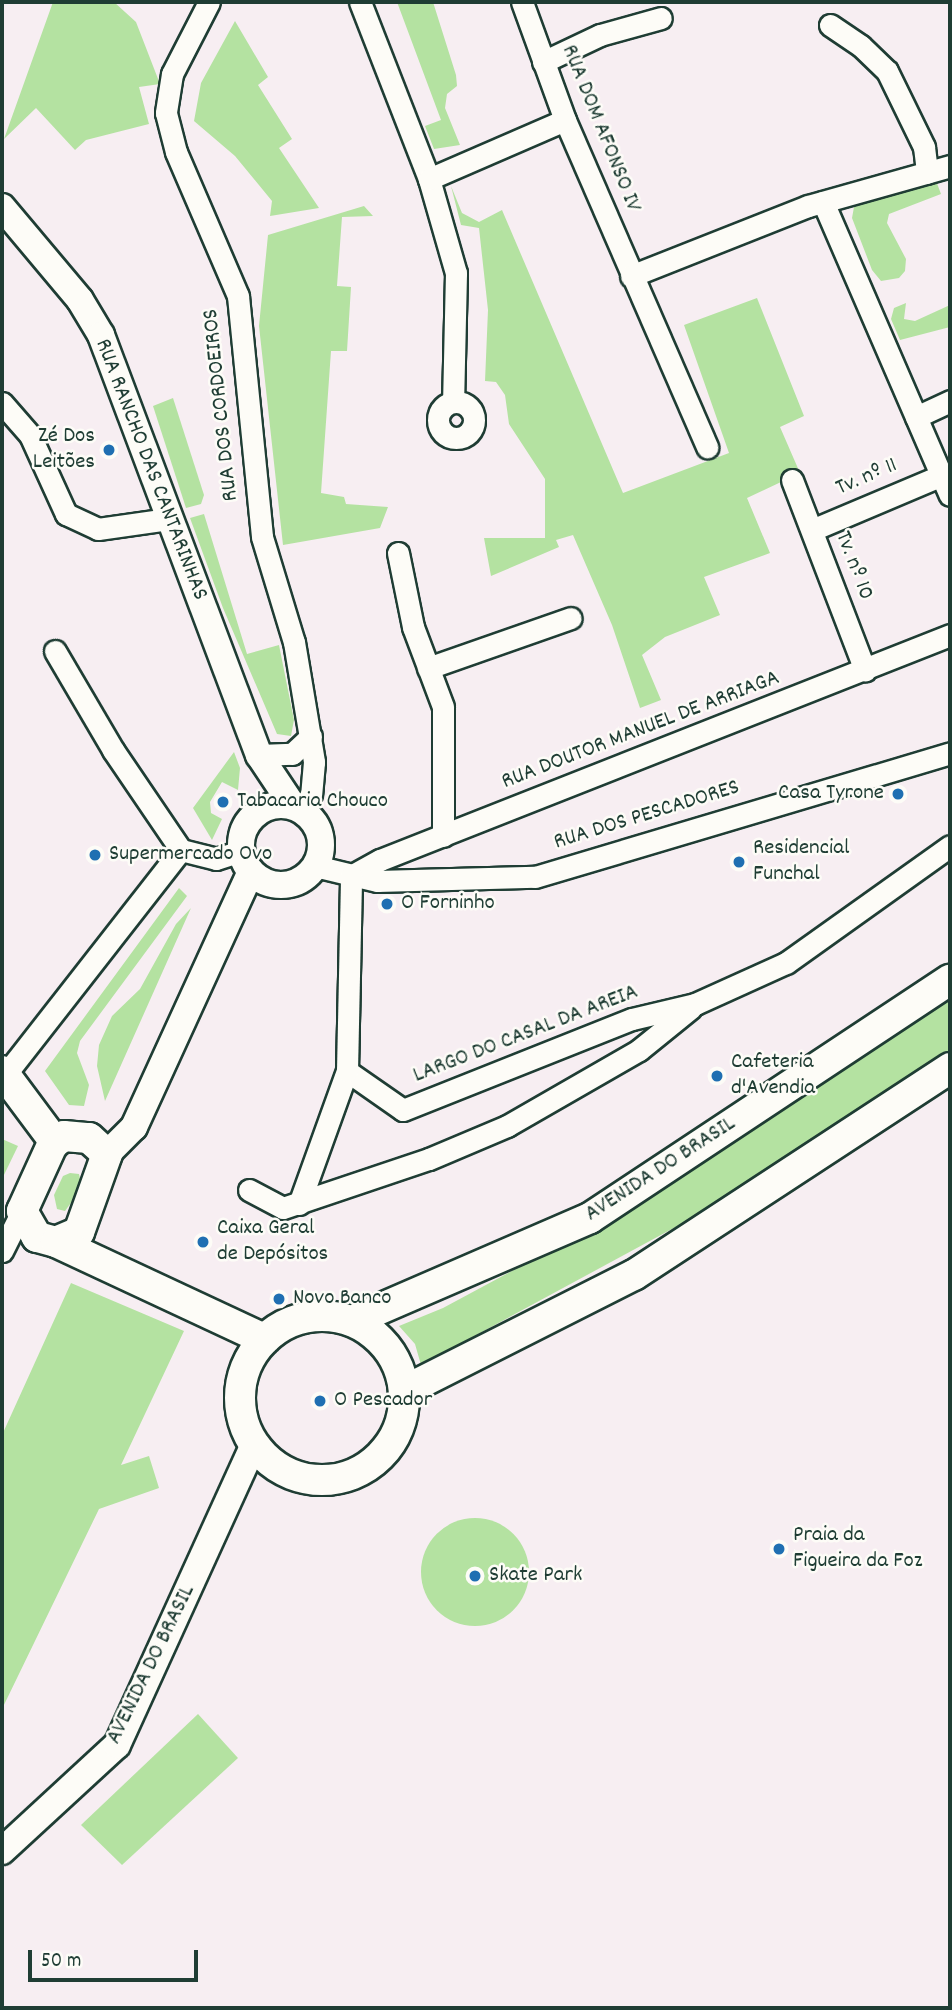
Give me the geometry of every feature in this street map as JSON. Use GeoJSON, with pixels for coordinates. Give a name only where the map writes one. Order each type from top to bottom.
{"type":"FeatureCollection","features":[{"type":"Feature","properties":{"kind":"main road","name":"AVENIDA DO BRASIL"},"geometry":{"type":"LineString","coordinates":[[352,1321],[590,1218],[950,980]]}},
{"type":"Feature","properties":{"kind":"main road"},"geometry":{"type":"LineString","coordinates":[[404,1391],[634,1275],[950,1068]]}},
{"type":"Feature","properties":{"kind":"main road"},"geometry":{"type":"LineString","coordinates":[[3,1073],[55,1142]]}},
{"type":"Feature","properties":{"kind":"main road"},"geometry":{"type":"LineString","coordinates":[[57,1242],[79,1232],[90,1211],[107,1154],[89,1138],[64,1136],[55,1142],[22,1211],[37,1237],[57,1242],[114,1267],[264,1339]]}},
{"type":"Feature","properties":{"kind":"main road"},"geometry":{"type":"LineString","coordinates":[[90,1211],[114,1267]]}},
{"type":"Feature","properties":{"kind":"main road"},"geometry":{"type":"LineString","coordinates":[[305,1317],[352,1321],[381,1340],[392,1355],[404,1391],[396,1434],[379,1457],[355,1473],[326,1480],[297,1477],[271,1463],[254,1445],[245,1427],[239,1396],[246,1365],[264,1339],[305,1317]]}},
{"type":"Feature","properties":{"kind":"street","name":"RUA DOS CORDOEIROS"},"geometry":{"type":"LineString","coordinates":[[209,2],[172,74],[166,113],[176,152],[237,296],[262,537],[294,642],[311,736],[314,778],[298,809]]}},
{"type":"Feature","properties":{"kind":"street"},"geometry":{"type":"LineString","coordinates":[[360,2],[429,179],[456,273],[453,401]]}},
{"type":"Feature","properties":{"kind":"street","name":"RUA DOM AFONSO IV"},"geometry":{"type":"LineString","coordinates":[[522,2],[565,120],[707,447]]}},
{"type":"Feature","properties":{"kind":"street"},"geometry":{"type":"LineString","coordinates":[[543,62],[600,36],[661,18]]}},
{"type":"Feature","properties":{"kind":"street"},"geometry":{"type":"LineString","coordinates":[[830,25],[887,71],[924,147],[927,173]]}},
{"type":"Feature","properties":{"kind":"street"},"geometry":{"type":"LineString","coordinates":[[429,179],[565,120]]}},
{"type":"Feature","properties":{"kind":"street"},"geometry":{"type":"LineString","coordinates":[[631,275],[823,202],[950,166]]}},
{"type":"Feature","properties":{"kind":"street"},"geometry":{"type":"LineString","coordinates":[[823,202],[950,495]]}},
{"type":"Feature","properties":{"kind":"street","name":"RUA RANCHO DAS CANTARINHAS"},"geometry":{"type":"LineString","coordinates":[[2,207],[80,300],[101,335],[258,755],[298,809]]}},
{"type":"Feature","properties":{"kind":"street"},"geometry":{"type":"LineString","coordinates":[[916,417],[950,401]]}},
{"type":"Feature","properties":{"kind":"street"},"geometry":{"type":"LineString","coordinates":[[2,403],[30,435],[66,514],[98,529],[168,519]]}},
{"type":"Feature","properties":{"kind":"street","name":"Tv. nº 11"},"geometry":{"type":"LineString","coordinates":[[812,530],[942,475]]}},
{"type":"Feature","properties":{"kind":"street","name":"Tv. nº 10"},"geometry":{"type":"LineString","coordinates":[[792,480],[865,670]]}},
{"type":"Feature","properties":{"kind":"street"},"geometry":{"type":"LineString","coordinates":[[398,553],[413,627],[443,707],[443,836]]}},
{"type":"Feature","properties":{"kind":"street"},"geometry":{"type":"LineString","coordinates":[[428,667],[571,618]]}},
{"type":"Feature","properties":{"kind":"street","name":"RUA DOUTOR MANUEL DE ARRIAGA"},"geometry":{"type":"LineString","coordinates":[[351,876],[443,836],[950,635]]}},
{"type":"Feature","properties":{"kind":"street"},"geometry":{"type":"LineString","coordinates":[[55,651],[113,750],[181,850],[216,859],[246,862],[272,885],[285,886],[307,876],[315,866],[321,842],[318,830],[298,809],[271,806],[251,818],[246,862],[134,1126],[107,1154]]}},
{"type":"Feature","properties":{"kind":"street"},"geometry":{"type":"LineString","coordinates":[[258,755],[292,754],[311,736]]}},
{"type":"Feature","properties":{"kind":"street","name":"RUA DOS PESCADORES"},"geometry":{"type":"LineString","coordinates":[[315,866],[377,881],[535,877],[950,753]]}},
{"type":"Feature","properties":{"kind":"street","name":"RUA RANCHO DAS CANTARINHAS"},"geometry":{"type":"LineString","coordinates":[[251,818],[258,755]]}},
{"type":"Feature","properties":{"kind":"street","name":"LARGO DO CASAL DA AREIA"},"geometry":{"type":"LineString","coordinates":[[346,1071],[402,1110],[632,1019],[695,1004],[786,963],[950,846]]}},
{"type":"Feature","properties":{"kind":"street"},"geometry":{"type":"LineString","coordinates":[[3,1073],[181,850]]}},
{"type":"Feature","properties":{"kind":"street"},"geometry":{"type":"LineString","coordinates":[[249,1190],[283,1209],[299,1204],[346,1071],[351,876]]}},
{"type":"Feature","properties":{"kind":"street","name":"LARGO DO CASAL DA AREIA"},"geometry":{"type":"LineString","coordinates":[[299,1204],[429,1159],[507,1126],[639,1050],[695,1004]]}},
{"type":"Feature","properties":{"kind":"street"},"geometry":{"type":"LineString","coordinates":[[2,1251],[22,1211]]}},
{"type":"Feature","properties":{"kind":"street","name":"AVENIDA DO BRASIL"},"geometry":{"type":"LineString","coordinates":[[2,1851],[117,1745],[254,1445]]}},
{"type":"Feature","properties":{"kind":"green space"},"geometry":{"type":"Polygon","coordinates":[[[53,2],[114,2],[136,22],[160,84],[139,87],[149,124],[86,140],[75,150],[36,108],[4,139],[53,2]]]}},
{"type":"Feature","properties":{"kind":"green space"},"geometry":{"type":"Polygon","coordinates":[[[397,2],[433,2],[456,75],[457,86],[447,94],[445,108],[460,145],[434,149],[425,126],[441,120],[397,2]]]}},
{"type":"Feature","properties":{"kind":"green space"},"geometry":{"type":"Polygon","coordinates":[[[235,21],[268,77],[258,85],[292,139],[279,148],[319,208],[270,216],[272,201],[235,156],[194,121],[201,83],[235,21]]]}},
{"type":"Feature","properties":{"kind":"green space"},"geometry":{"type":"Polygon","coordinates":[[[935,178],[941,194],[889,214],[887,223],[906,259],[905,271],[899,278],[881,281],[872,270],[852,218],[854,207],[935,178]]]}},
{"type":"Feature","properties":{"kind":"green space"},"geometry":{"type":"Polygon","coordinates":[[[451,186],[462,213],[479,222],[502,210],[623,493],[729,453],[684,325],[757,298],[804,416],[780,427],[800,473],[747,498],[770,553],[704,577],[720,615],[665,637],[642,655],[661,700],[640,708],[612,625],[573,535],[556,540],[559,547],[491,576],[484,538],[545,538],[545,479],[509,424],[505,395],[496,382],[485,381],[488,310],[479,228],[461,225],[451,186]]]}},
{"type":"Feature","properties":{"kind":"green space"},"geometry":{"type":"Polygon","coordinates":[[[364,206],[373,216],[342,217],[337,286],[351,287],[347,351],[331,351],[321,493],[344,497],[346,504],[388,507],[380,528],[283,545],[259,326],[268,235],[364,206]]]}},
{"type":"Feature","properties":{"kind":"green space"},"geometry":{"type":"Polygon","coordinates":[[[906,303],[904,319],[915,321],[950,305],[950,327],[900,340],[891,319],[894,308],[906,303]]]}},
{"type":"Feature","properties":{"kind":"green space"},"geometry":{"type":"Polygon","coordinates":[[[173,398],[204,495],[201,504],[186,508],[153,406],[173,398]]]}},
{"type":"Feature","properties":{"kind":"green space"},"geometry":{"type":"Polygon","coordinates":[[[204,514],[247,654],[279,645],[294,720],[291,736],[277,734],[223,608],[190,518],[204,514]]]}},
{"type":"Feature","properties":{"kind":"green space"},"geometry":{"type":"Polygon","coordinates":[[[234,752],[240,768],[238,790],[222,782],[210,802],[211,813],[222,819],[212,840],[193,808],[234,752]]]}},
{"type":"Feature","properties":{"kind":"green space"},"geometry":{"type":"Polygon","coordinates":[[[179,888],[187,896],[80,1041],[77,1053],[89,1085],[84,1106],[69,1105],[45,1071],[179,888]]]}},
{"type":"Feature","properties":{"kind":"green space"},"geometry":{"type":"Polygon","coordinates":[[[191,908],[105,1101],[97,1066],[99,1045],[112,1016],[140,989],[176,924],[191,908]]]}},
{"type":"Feature","properties":{"kind":"green space"},"geometry":{"type":"Polygon","coordinates":[[[950,998],[950,1050],[683,1223],[421,1365],[415,1344],[399,1326],[443,1308],[644,1200],[950,998]]]}},
{"type":"Feature","properties":{"kind":"green space"},"geometry":{"type":"Polygon","coordinates":[[[2,1139],[18,1146],[2,1179],[2,1139]]]}},
{"type":"Feature","properties":{"kind":"green space"},"geometry":{"type":"Polygon","coordinates":[[[70,1173],[79,1174],[82,1188],[65,1211],[57,1209],[54,1195],[63,1176],[70,1173]]]}},
{"type":"Feature","properties":{"kind":"green space"},"geometry":{"type":"Polygon","coordinates":[[[71,1283],[184,1331],[121,1465],[149,1456],[159,1488],[99,1509],[2,1709],[2,1435],[71,1283]]]}},
{"type":"Feature","properties":{"kind":"green space","name":"Skate Park"},"geometry":{"type":"Polygon","coordinates":[[[475,1518],[496,1522],[513,1534],[525,1551],[529,1572],[525,1593],[513,1610],[496,1622],[475,1626],[454,1622],[437,1610],[425,1593],[421,1572],[425,1551],[437,1534],[454,1522],[475,1518]]]}},
{"type":"Feature","properties":{"kind":"green space"},"geometry":{"type":"Polygon","coordinates":[[[198,1714],[238,1758],[122,1865],[81,1825],[198,1714]]]}},
{"type":"Feature","properties":{"kind":"place","name":"Zé Dos Leitões"},"geometry":{"type":"Point","coordinates":[109,450]}},
{"type":"Feature","properties":{"kind":"place","name":"Casa Tyrone"},"geometry":{"type":"Point","coordinates":[898,794]}},
{"type":"Feature","properties":{"kind":"place","name":"Tabacaria Chouco"},"geometry":{"type":"Point","coordinates":[223,802]}},
{"type":"Feature","properties":{"kind":"place","name":"Supermercado Ovo"},"geometry":{"type":"Point","coordinates":[95,855]}},
{"type":"Feature","properties":{"kind":"place","name":"Residencial Funchal"},"geometry":{"type":"Point","coordinates":[739,862]}},
{"type":"Feature","properties":{"kind":"place","name":"O Forninho"},"geometry":{"type":"Point","coordinates":[387,904]}},
{"type":"Feature","properties":{"kind":"place","name":"Cafeteria d'Avendia"},"geometry":{"type":"Point","coordinates":[717,1076]}},
{"type":"Feature","properties":{"kind":"place","name":"Caixa Geral de Depósitos"},"geometry":{"type":"Point","coordinates":[203,1242]}},
{"type":"Feature","properties":{"kind":"place","name":"Novo Banco"},"geometry":{"type":"Point","coordinates":[279,1299]}},
{"type":"Feature","properties":{"kind":"place","name":"O Pescador"},"geometry":{"type":"Point","coordinates":[320,1401]}},
{"type":"Feature","properties":{"kind":"place","name":"Praia da Figueira da Foz"},"geometry":{"type":"Point","coordinates":[779,1549]}},
{"type":"Feature","properties":{"kind":"place","name":"Skate Park"},"geometry":{"type":"Point","coordinates":[475,1576]}}]}
